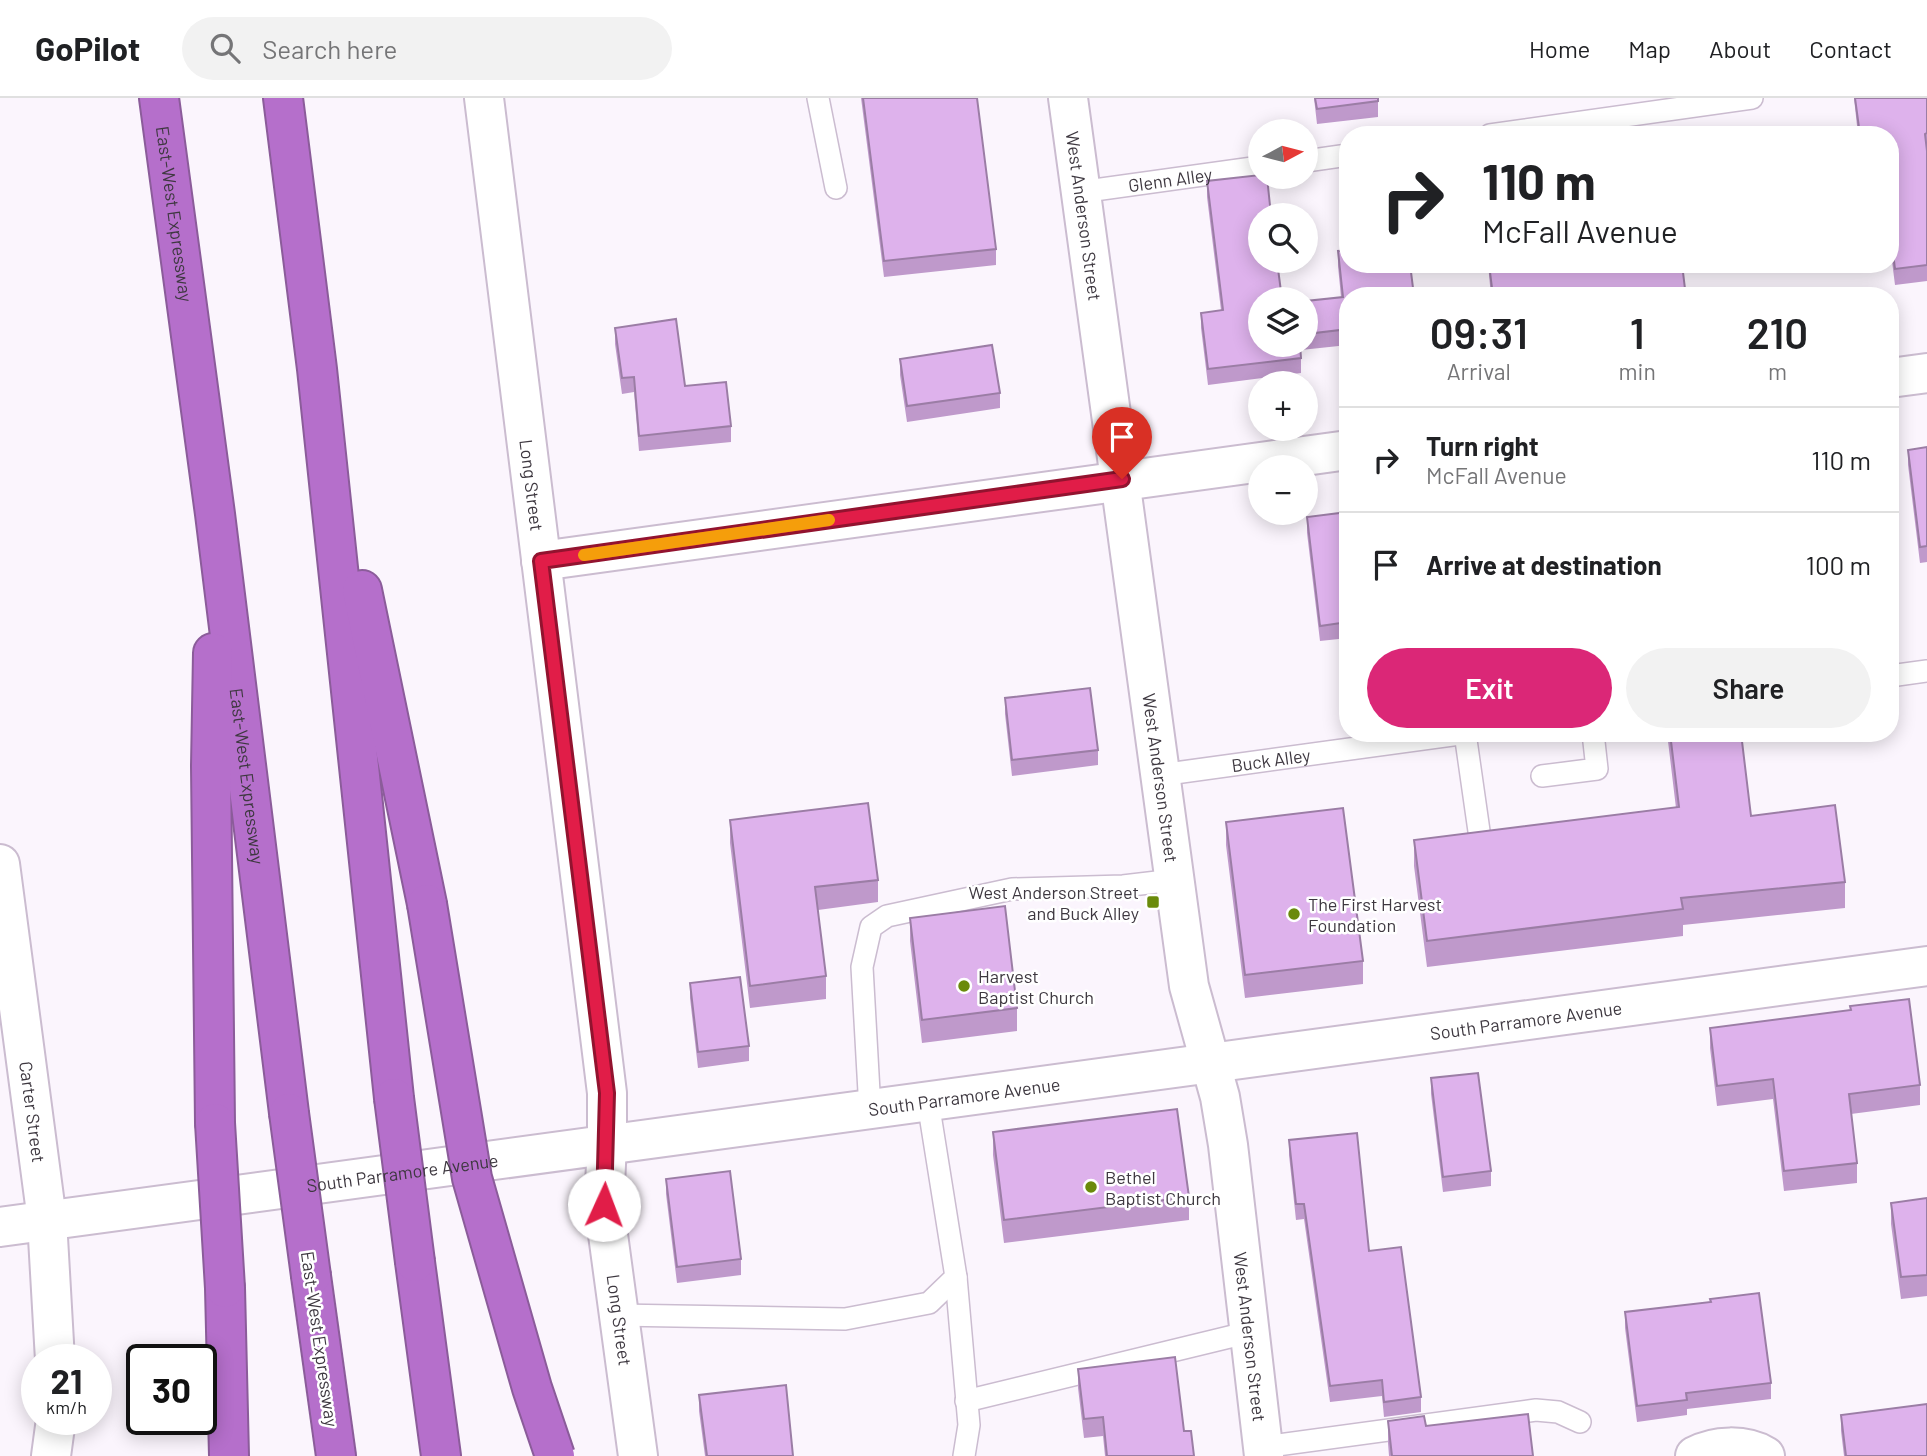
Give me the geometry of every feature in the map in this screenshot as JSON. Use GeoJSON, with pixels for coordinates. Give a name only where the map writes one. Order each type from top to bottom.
{"type":"FeatureCollection","features":[{"type":"Feature","properties":{"kind":"highway","name":"East-West Expressway"},"geometry":{"type":"LineString","coordinates":[[159,98],[215,514],[289,1112],[336,1456]]}},
{"type":"Feature","properties":{"kind":"highway"},"geometry":{"type":"LineString","coordinates":[[282,98],[317,369],[394,1098],[441,1456]]}},
{"type":"Feature","properties":{"kind":"highway"},"geometry":{"type":"LineString","coordinates":[[317,369],[427,904],[472,1178],[532,1388],[555,1456]]}},
{"type":"Feature","properties":{"kind":"highway"},"geometry":{"type":"LineString","coordinates":[[215,514],[211,766],[215,1123],[225,1289],[229,1456]]}},
{"type":"Feature","properties":{"kind":"street","name":"Long Street"},"geometry":{"type":"LineString","coordinates":[[484,98],[607,1093],[604,1205],[638,1456]]}},
{"type":"Feature","properties":{"kind":"street","name":"West Anderson Street"},"geometry":{"type":"LineString","coordinates":[[1068,98],[1189,986],[1228,1145],[1264,1451]]}},
{"type":"Feature","properties":{"kind":"street"},"geometry":{"type":"LineString","coordinates":[[1899,377],[1927,373]]}},
{"type":"Feature","properties":{"kind":"street"},"geometry":{"type":"LineString","coordinates":[[541,561],[1339,451]]}},
{"type":"Feature","properties":{"kind":"street","name":"Carter Street"},"geometry":{"type":"LineString","coordinates":[[0,864],[47,1220],[54,1344]]}},
{"type":"Feature","properties":{"kind":"street","name":"South Parramore Avenue"},"geometry":{"type":"LineString","coordinates":[[0,1227],[1927,966]]}},
{"type":"Feature","properties":{"kind":"street"},"geometry":{"type":"LineString","coordinates":[[51,1456],[54,1435]]}},
{"type":"Feature","properties":{"kind":"street"},"geometry":{"type":"LineString","coordinates":[[1695,1456],[1729,1447],[1757,1451],[1765,1456]]}},
{"type":"Feature","properties":{"kind":"lane"},"geometry":{"type":"LineString","coordinates":[[818,98],[836,188]]}},
{"type":"Feature","properties":{"kind":"lane"},"geometry":{"type":"LineString","coordinates":[[1554,126],[1752,98]]}},
{"type":"Feature","properties":{"kind":"lane"},"geometry":{"type":"LineString","coordinates":[[1318,159],[1339,156]]}},
{"type":"Feature","properties":{"kind":"lane","name":"Glenn Alley"},"geometry":{"type":"LineString","coordinates":[[1080,192],[1248,169]]}},
{"type":"Feature","properties":{"kind":"lane"},"geometry":{"type":"LineString","coordinates":[[1899,675],[1927,671]]}},
{"type":"Feature","properties":{"kind":"lane","name":"Buck Alley"},"geometry":{"type":"LineString","coordinates":[[1160,775],[1400,742]]}},
{"type":"Feature","properties":{"kind":"lane"},"geometry":{"type":"LineString","coordinates":[[1467,742],[1480,838]]}},
{"type":"Feature","properties":{"kind":"lane"},"geometry":{"type":"LineString","coordinates":[[1542,776],[1597,769],[1594,742]]}},
{"type":"Feature","properties":{"kind":"lane"},"geometry":{"type":"LineString","coordinates":[[870,1110],[862,967],[871,927],[887,916],[1012,889],[1123,886],[1174,880]]}},
{"type":"Feature","properties":{"kind":"lane"},"geometry":{"type":"LineString","coordinates":[[928,1102],[956,1278],[969,1425],[964,1456]]}},
{"type":"Feature","properties":{"kind":"lane"},"geometry":{"type":"LineString","coordinates":[[617,1315],[845,1320],[929,1303],[956,1278]]}},
{"type":"Feature","properties":{"kind":"lane"},"geometry":{"type":"LineString","coordinates":[[966,1401],[1250,1332]]}},
{"type":"Feature","properties":{"kind":"lane"},"geometry":{"type":"LineString","coordinates":[[1264,1451],[1536,1410],[1558,1412],[1580,1422]]}},
{"type":"Feature","properties":{"kind":"building"},"geometry":{"type":"Polygon","coordinates":[[[863,98],[977,98],[996,249],[884,261],[863,98]]]}},
{"type":"Feature","properties":{"kind":"building"},"geometry":{"type":"Polygon","coordinates":[[[1315,98],[1378,98],[1378,101],[1317,109],[1315,98]]]}},
{"type":"Feature","properties":{"kind":"building"},"geometry":{"type":"Polygon","coordinates":[[[1855,98],[1927,98],[1927,265],[1899,268],[1899,126],[1859,126],[1855,98]]]}},
{"type":"Feature","properties":{"kind":"building"},"geometry":{"type":"Polygon","coordinates":[[[1248,176],[1248,189],[1268,189],[1270,203],[1248,203],[1248,273],[1279,273],[1280,287],[1248,287],[1248,357],[1301,358],[1208,369],[1201,313],[1223,310],[1207,181],[1248,176]]]}},
{"type":"Feature","properties":{"kind":"building"},"geometry":{"type":"Polygon","coordinates":[[[1340,273],[1411,273],[1413,287],[1342,287],[1340,273]]]}},
{"type":"Feature","properties":{"kind":"building"},"geometry":{"type":"Polygon","coordinates":[[[1490,273],[1683,273],[1685,287],[1492,287],[1490,273]]]}},
{"type":"Feature","properties":{"kind":"building"},"geometry":{"type":"Polygon","coordinates":[[[1339,297],[1339,330],[1318,333],[1318,300],[1339,297]]]}},
{"type":"Feature","properties":{"kind":"building"},"geometry":{"type":"Polygon","coordinates":[[[676,319],[685,386],[726,382],[731,426],[639,436],[634,377],[622,378],[615,328],[676,319]]]}},
{"type":"Feature","properties":{"kind":"building"},"geometry":{"type":"Polygon","coordinates":[[[992,345],[1000,393],[907,406],[900,359],[992,345]]]}},
{"type":"Feature","properties":{"kind":"building"},"geometry":{"type":"Polygon","coordinates":[[[1927,447],[1927,546],[1920,547],[1908,450],[1927,447]]]}},
{"type":"Feature","properties":{"kind":"building"},"geometry":{"type":"Polygon","coordinates":[[[1339,513],[1339,623],[1320,626],[1308,525],[1318,525],[1318,516],[1339,513]]]}},
{"type":"Feature","properties":{"kind":"building"},"geometry":{"type":"Polygon","coordinates":[[[1090,688],[1098,750],[1012,760],[1005,698],[1090,688]]]}},
{"type":"Feature","properties":{"kind":"building"},"geometry":{"type":"Polygon","coordinates":[[[1671,742],[1742,742],[1751,816],[1835,805],[1845,882],[1681,898],[1683,909],[1427,941],[1414,840],[1679,807],[1671,742]]]}},
{"type":"Feature","properties":{"kind":"building"},"geometry":{"type":"Polygon","coordinates":[[[868,803],[878,880],[815,887],[826,976],[750,986],[730,820],[868,803]]]}},
{"type":"Feature","properties":{"kind":"building","name":"The First Harvest Foundation"},"geometry":{"type":"Polygon","coordinates":[[[1343,808],[1363,961],[1245,975],[1226,822],[1343,808]]]}},
{"type":"Feature","properties":{"kind":"building","name":"Harvest Baptist Church"},"geometry":{"type":"Polygon","coordinates":[[[1005,906],[1017,1008],[922,1020],[910,918],[1005,906]]]}},
{"type":"Feature","properties":{"kind":"building"},"geometry":{"type":"Polygon","coordinates":[[[740,977],[749,1046],[698,1052],[690,983],[740,977]]]}},
{"type":"Feature","properties":{"kind":"building"},"geometry":{"type":"Polygon","coordinates":[[[1909,999],[1920,1085],[1849,1094],[1857,1163],[1784,1171],[1773,1079],[1717,1086],[1710,1028],[1851,1010],[1850,1006],[1909,999]]]}},
{"type":"Feature","properties":{"kind":"building"},"geometry":{"type":"Polygon","coordinates":[[[1478,1073],[1491,1171],[1443,1177],[1431,1078],[1478,1073]]]}},
{"type":"Feature","properties":{"kind":"building","name":"Bethel Baptist Church"},"geometry":{"type":"Polygon","coordinates":[[[1177,1109],[1189,1197],[1004,1220],[993,1132],[1177,1109]]]}},
{"type":"Feature","properties":{"kind":"building"},"geometry":{"type":"Polygon","coordinates":[[[1357,1133],[1369,1251],[1401,1247],[1421,1397],[1384,1402],[1382,1380],[1330,1386],[1304,1204],[1296,1204],[1289,1140],[1357,1133]]]}},
{"type":"Feature","properties":{"kind":"building"},"geometry":{"type":"Polygon","coordinates":[[[730,1171],[741,1259],[677,1267],[666,1179],[730,1171]]]}},
{"type":"Feature","properties":{"kind":"building"},"geometry":{"type":"Polygon","coordinates":[[[1927,1198],[1927,1275],[1901,1277],[1891,1203],[1927,1198]]]}},
{"type":"Feature","properties":{"kind":"building"},"geometry":{"type":"Polygon","coordinates":[[[1759,1293],[1771,1383],[1686,1393],[1687,1400],[1637,1406],[1625,1312],[1711,1302],[1710,1299],[1759,1293]]]}},
{"type":"Feature","properties":{"kind":"building"},"geometry":{"type":"Polygon","coordinates":[[[1175,1357],[1184,1431],[1191,1431],[1194,1456],[1107,1456],[1103,1417],[1084,1419],[1078,1369],[1175,1357]]]}},
{"type":"Feature","properties":{"kind":"building"},"geometry":{"type":"Polygon","coordinates":[[[786,1385],[793,1456],[707,1456],[699,1395],[786,1385]]]}},
{"type":"Feature","properties":{"kind":"building"},"geometry":{"type":"Polygon","coordinates":[[[1927,1404],[1927,1456],[1846,1456],[1841,1415],[1927,1404]]]}},
{"type":"Feature","properties":{"kind":"building"},"geometry":{"type":"Polygon","coordinates":[[[1528,1414],[1533,1456],[1392,1456],[1388,1421],[1424,1416],[1426,1426],[1528,1414]]]}},
{"type":"Feature","properties":{"kind":"slow traffic"},"geometry":{"type":"LineString","coordinates":[[584,555],[829,520]]}},
{"type":"Feature","properties":{"kind":"place","name":"West Anderson Street and Buck Alley"},"geometry":{"type":"Point","coordinates":[1153,902]}},
{"type":"Feature","properties":{"kind":"place","name":"The First Harvest Foundation"},"geometry":{"type":"Point","coordinates":[1294,914]}},
{"type":"Feature","properties":{"kind":"place","name":"Harvest Baptist Church"},"geometry":{"type":"Point","coordinates":[964,986]}},
{"type":"Feature","properties":{"kind":"place","name":"Bethel Baptist Church"},"geometry":{"type":"Point","coordinates":[1091,1187]}},
{"type":"Feature","properties":{"kind":"route"},"geometry":{"type":"LineString","coordinates":[[604,1205],[607,1093],[541,561],[1122,479]]}}]}
